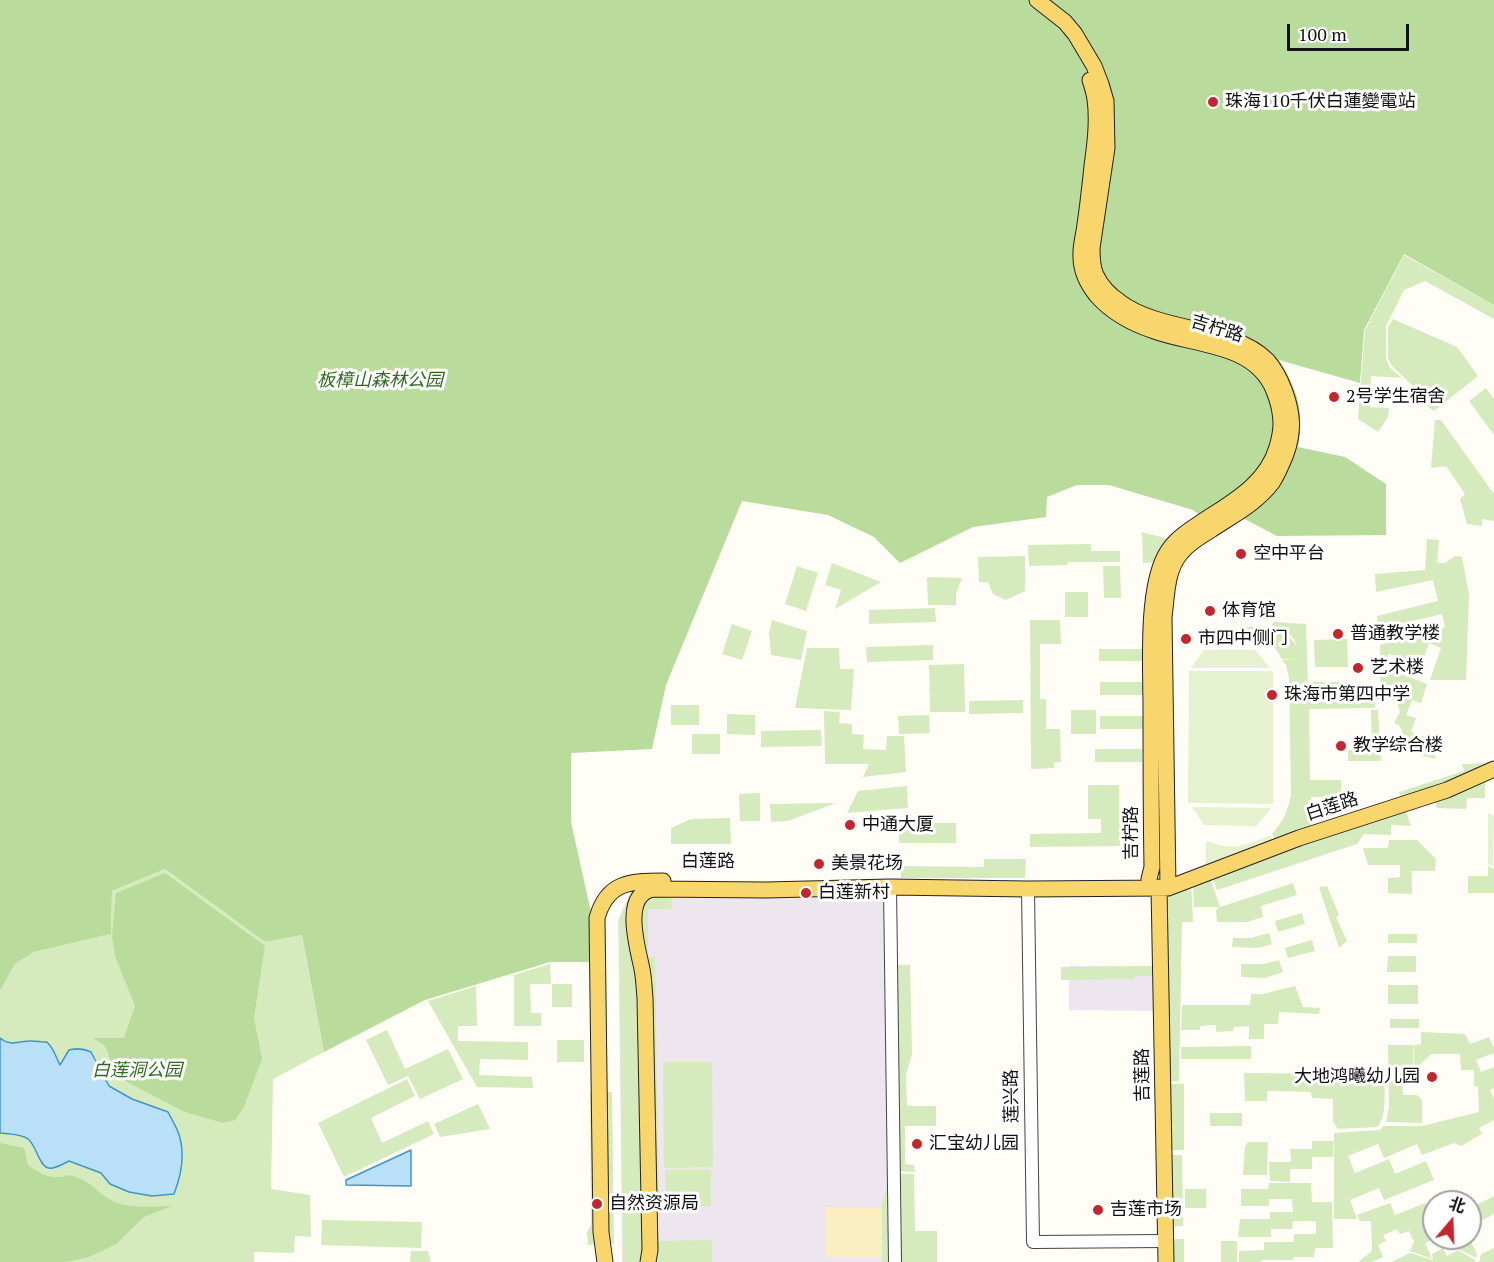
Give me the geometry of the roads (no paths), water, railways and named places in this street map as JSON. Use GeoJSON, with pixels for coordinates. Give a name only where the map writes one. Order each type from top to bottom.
{"type":"FeatureCollection","features":[{"type":"Feature","properties":{"kind":"main road","name":"吉柠路"},"geometry":{"type":"LineString","coordinates":[[1023,0],[1047,18],[1067,40],[1090,80],[1095,98],[1096,125],[1081,257],[1086,280],[1106,305],[1134,323],[1155,332],[1224,350],[1251,361],[1267,377],[1277,399],[1280,413],[1280,433],[1270,466],[1250,488],[1174,542],[1164,557],[1157,578],[1151,648],[1152,867],[1165,882]]}},
{"type":"Feature","properties":{"kind":"main road","name":"吉柠路"},"geometry":{"type":"LineString","coordinates":[[1037,0],[1065,22],[1075,34],[1094,66],[1106,101],[1107,148],[1092,248],[1095,274],[1102,285],[1119,302],[1143,316],[1227,338],[1244,345],[1267,360],[1285,390],[1293,428],[1281,468],[1272,483],[1250,504],[1204,534],[1182,552],[1169,580],[1164,617],[1165,882]]}},
{"type":"Feature","properties":{"kind":"main road","name":"白莲路"},"geometry":{"type":"LineString","coordinates":[[648,1262],[650,1250],[645,998],[634,914],[638,898],[645,891],[653,889],[766,890],[890,887],[1028,889],[1165,882],[1447,790],[1494,769]]}},
{"type":"Feature","properties":{"kind":"main road","name":"白莲路"},"geometry":{"type":"LineString","coordinates":[[605,1262],[601,1232],[596,929],[599,910],[611,892],[622,885],[643,881],[1165,882]]}},
{"type":"Feature","properties":{"kind":"main road","name":"吉莲路"},"geometry":{"type":"LineString","coordinates":[[1165,882],[1166,1262]]}},
{"type":"Feature","properties":{"kind":"street"},"geometry":{"type":"LineString","coordinates":[[890,887],[895,1262]]}},
{"type":"Feature","properties":{"kind":"street","name":"莲兴路"},"geometry":{"type":"LineString","coordinates":[[1028,889],[1033,1242],[1165,1241]]}},
{"type":"Feature","properties":{"kind":"water"},"geometry":{"type":"Polygon","coordinates":[[[0,1038],[11,1043],[47,1042],[60,1065],[69,1050],[80,1049],[91,1052],[109,1086],[132,1099],[168,1112],[179,1135],[182,1152],[180,1173],[174,1194],[152,1196],[129,1192],[110,1184],[101,1173],[69,1161],[47,1168],[28,1139],[19,1135],[0,1133],[0,1038]]]}},
{"type":"Feature","properties":{"kind":"water"},"geometry":{"type":"Polygon","coordinates":[[[411,1150],[411,1186],[346,1185],[346,1180],[411,1150]]]}},
{"type":"Feature","properties":{"kind":"place","name":"珠海110千伏白蓮變電站"},"geometry":{"type":"Point","coordinates":[1213,102]}},
{"type":"Feature","properties":{"kind":"place","name":"2号学生宿舍"},"geometry":{"type":"Point","coordinates":[1334,397]}},
{"type":"Feature","properties":{"kind":"place","name":"空中平台"},"geometry":{"type":"Point","coordinates":[1241,554]}},
{"type":"Feature","properties":{"kind":"place","name":"体育馆"},"geometry":{"type":"Point","coordinates":[1210,611]}},
{"type":"Feature","properties":{"kind":"place","name":"普通教学楼"},"geometry":{"type":"Point","coordinates":[1338,634]}},
{"type":"Feature","properties":{"kind":"place","name":"市四中侧门"},"geometry":{"type":"Point","coordinates":[1186,639]}},
{"type":"Feature","properties":{"kind":"place","name":"艺术楼"},"geometry":{"type":"Point","coordinates":[1358,668]}},
{"type":"Feature","properties":{"kind":"place","name":"珠海市第四中学"},"geometry":{"type":"Point","coordinates":[1272,695]}},
{"type":"Feature","properties":{"kind":"place","name":"教学综合楼"},"geometry":{"type":"Point","coordinates":[1341,746]}},
{"type":"Feature","properties":{"kind":"place","name":"中通大厦"},"geometry":{"type":"Point","coordinates":[850,825]}},
{"type":"Feature","properties":{"kind":"place","name":"美景花场"},"geometry":{"type":"Point","coordinates":[819,864]}},
{"type":"Feature","properties":{"kind":"place","name":"白莲新村"},"geometry":{"type":"Point","coordinates":[806,893]}},
{"type":"Feature","properties":{"kind":"place","name":"大地鸿曦幼儿园"},"geometry":{"type":"Point","coordinates":[1432,1077]}},
{"type":"Feature","properties":{"kind":"place","name":"汇宝幼儿园"},"geometry":{"type":"Point","coordinates":[917,1144]}},
{"type":"Feature","properties":{"kind":"place","name":"自然资源局"},"geometry":{"type":"Point","coordinates":[597,1204]}},
{"type":"Feature","properties":{"kind":"place","name":"吉莲市场"},"geometry":{"type":"Point","coordinates":[1098,1210]}},
{"type":"Feature","properties":{"kind":"park label","name":"板樟山森林公园"},"geometry":{"type":"Point","coordinates":[380,381]}},
{"type":"Feature","properties":{"kind":"park label","name":"白莲洞公园"},"geometry":{"type":"Point","coordinates":[137,1071]}}]}
